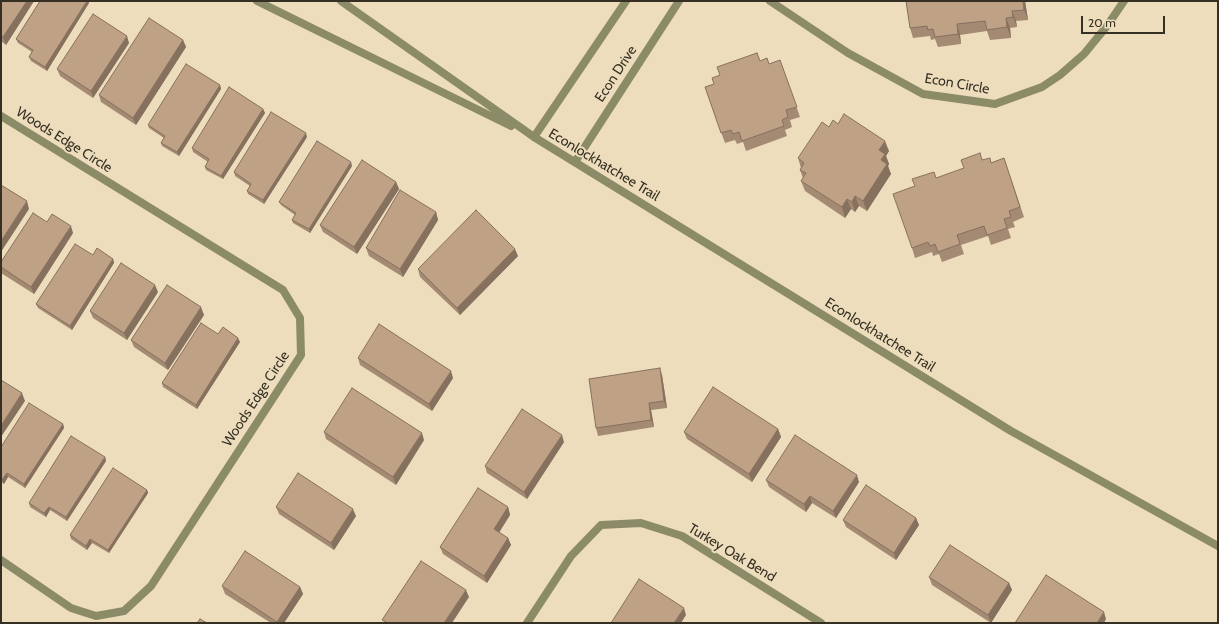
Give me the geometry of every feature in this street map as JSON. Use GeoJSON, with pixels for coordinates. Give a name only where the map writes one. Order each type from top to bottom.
{"type":"FeatureCollection","features":[{"type":"Feature","properties":{"kind":"street","name":"Econlockhatchee Trail"},"geometry":{"type":"LineString","coordinates":[[257,1],[534,137]]}},
{"type":"Feature","properties":{"kind":"street","name":"Econlockhatchee Trail"},"geometry":{"type":"LineString","coordinates":[[341,1],[534,137],[574,162],[1011,431],[1218,546]]}},
{"type":"Feature","properties":{"kind":"street"},"geometry":{"type":"LineString","coordinates":[[534,137],[626,1]]}},
{"type":"Feature","properties":{"kind":"street","name":"Econ Drive"},"geometry":{"type":"LineString","coordinates":[[574,162],[679,1]]}},
{"type":"Feature","properties":{"kind":"street","name":"Econ Circle"},"geometry":{"type":"LineString","coordinates":[[770,1],[848,53],[923,94],[995,104],[1042,87],[1060,75],[1084,54],[1107,26],[1124,1]]}},
{"type":"Feature","properties":{"kind":"street","name":"Woods Edge Circle"},"geometry":{"type":"LineString","coordinates":[[1,116],[283,290],[300,318],[301,355],[151,586],[124,611],[96,616],[71,608],[1,560]]}},
{"type":"Feature","properties":{"kind":"street","name":"Turkey Oak Bend"},"geometry":{"type":"LineString","coordinates":[[528,623],[571,556],[601,526],[642,523],[682,536],[821,623]]}},
{"type":"Feature","properties":{"kind":"building"},"geometry":{"type":"Polygon","coordinates":[[[1,1],[27,1],[3,37],[1,36],[1,1]]]}},
{"type":"Feature","properties":{"kind":"building"},"geometry":{"type":"Polygon","coordinates":[[[40,1],[87,1],[45,67],[29,57],[33,50],[16,39],[40,1]]]}},
{"type":"Feature","properties":{"kind":"building"},"geometry":{"type":"Polygon","coordinates":[[[906,1],[1023,1],[1024,10],[1012,11],[1013,17],[1006,18],[1007,27],[987,30],[985,21],[957,24],[958,34],[935,37],[933,29],[928,30],[927,26],[910,28],[906,1]]]}},
{"type":"Feature","properties":{"kind":"building"},"geometry":{"type":"Polygon","coordinates":[[[93,14],[127,36],[91,91],[57,69],[93,14]]]}},
{"type":"Feature","properties":{"kind":"building"},"geometry":{"type":"Polygon","coordinates":[[[149,18],[183,40],[133,118],[99,95],[149,18]]]}},
{"type":"Feature","properties":{"kind":"building"},"geometry":{"type":"Polygon","coordinates":[[[757,53],[760,61],[767,58],[769,64],[780,60],[797,107],[786,110],[788,117],[782,120],[784,126],[742,141],[739,132],[733,134],[731,130],[721,133],[705,87],[714,84],[712,78],[720,75],[717,67],[757,53]]]}},
{"type":"Feature","properties":{"kind":"building"},"geometry":{"type":"Polygon","coordinates":[[[186,64],[220,85],[177,152],[161,143],[165,136],[148,125],[186,64]]]}},
{"type":"Feature","properties":{"kind":"building"},"geometry":{"type":"Polygon","coordinates":[[[229,87],[263,109],[221,176],[205,167],[209,159],[192,148],[229,87]]]}},
{"type":"Feature","properties":{"kind":"building"},"geometry":{"type":"Polygon","coordinates":[[[271,112],[306,133],[263,200],[247,191],[251,184],[234,172],[271,112]]]}},
{"type":"Feature","properties":{"kind":"building"},"geometry":{"type":"Polygon","coordinates":[[[844,114],[885,141],[879,150],[885,154],[881,160],[887,164],[863,201],[855,196],[852,202],[847,199],[842,207],[801,181],[806,173],[800,170],[804,163],[798,158],[822,122],[829,127],[833,120],[838,124],[844,114]]]}},
{"type":"Feature","properties":{"kind":"building"},"geometry":{"type":"Polygon","coordinates":[[[317,141],[351,162],[309,229],[292,220],[296,213],[279,202],[317,141]]]}},
{"type":"Feature","properties":{"kind":"building"},"geometry":{"type":"Polygon","coordinates":[[[980,153],[982,160],[990,158],[991,163],[1004,158],[1020,207],[1009,211],[1011,217],[1004,219],[1007,228],[987,235],[984,226],[957,235],[960,244],[938,252],[935,244],[930,246],[928,242],[912,248],[893,194],[915,186],[912,179],[934,172],[936,178],[964,168],[961,160],[980,153]]]}},
{"type":"Feature","properties":{"kind":"building"},"geometry":{"type":"Polygon","coordinates":[[[362,160],[396,182],[354,247],[320,225],[362,160]]]}},
{"type":"Feature","properties":{"kind":"building"},"geometry":{"type":"Polygon","coordinates":[[[1,185],[27,201],[1,241],[1,185]]]}},
{"type":"Feature","properties":{"kind":"building"},"geometry":{"type":"Polygon","coordinates":[[[400,190],[436,212],[400,269],[366,248],[400,190]]]}},
{"type":"Feature","properties":{"kind":"building"},"geometry":{"type":"Polygon","coordinates":[[[476,210],[515,249],[457,308],[418,269],[476,210]]]}},
{"type":"Feature","properties":{"kind":"building"},"geometry":{"type":"Polygon","coordinates":[[[33,213],[47,222],[52,214],[71,226],[31,287],[1,267],[1,262],[33,213]]]}},
{"type":"Feature","properties":{"kind":"building"},"geometry":{"type":"Polygon","coordinates":[[[75,244],[93,255],[97,248],[113,259],[70,326],[36,304],[75,244]]]}},
{"type":"Feature","properties":{"kind":"building"},"geometry":{"type":"Polygon","coordinates":[[[121,263],[155,285],[124,333],[90,311],[121,263]]]}},
{"type":"Feature","properties":{"kind":"building"},"geometry":{"type":"Polygon","coordinates":[[[167,285],[201,307],[165,363],[131,340],[167,285]]]}},
{"type":"Feature","properties":{"kind":"building"},"geometry":{"type":"Polygon","coordinates":[[[201,323],[218,334],[223,327],[238,338],[196,405],[162,383],[201,323]]]}},
{"type":"Feature","properties":{"kind":"building"},"geometry":{"type":"Polygon","coordinates":[[[379,324],[451,371],[429,404],[358,358],[379,324]]]}},
{"type":"Feature","properties":{"kind":"building"},"geometry":{"type":"Polygon","coordinates":[[[660,368],[664,401],[649,403],[651,420],[596,428],[589,379],[660,368]]]}},
{"type":"Feature","properties":{"kind":"building"},"geometry":{"type":"Polygon","coordinates":[[[1,380],[22,393],[1,426],[1,380]]]}},
{"type":"Feature","properties":{"kind":"building"},"geometry":{"type":"Polygon","coordinates":[[[713,387],[778,429],[749,474],[684,432],[713,387]]]}},
{"type":"Feature","properties":{"kind":"building"},"geometry":{"type":"Polygon","coordinates":[[[352,388],[422,433],[393,477],[324,432],[352,388]]]}},
{"type":"Feature","properties":{"kind":"building"},"geometry":{"type":"Polygon","coordinates":[[[29,403],[63,424],[24,484],[7,473],[2,480],[1,447],[29,403]]]}},
{"type":"Feature","properties":{"kind":"building"},"geometry":{"type":"Polygon","coordinates":[[[522,409],[562,435],[524,492],[485,466],[522,409]]]}},
{"type":"Feature","properties":{"kind":"building"},"geometry":{"type":"Polygon","coordinates":[[[795,435],[857,475],[833,511],[810,496],[804,504],[766,480],[795,435]]]}},
{"type":"Feature","properties":{"kind":"building"},"geometry":{"type":"Polygon","coordinates":[[[71,436],[105,457],[66,517],[49,507],[44,513],[29,503],[71,436]]]}},
{"type":"Feature","properties":{"kind":"building"},"geometry":{"type":"Polygon","coordinates":[[[113,468],[147,490],[108,550],[90,539],[86,546],[70,535],[113,468]]]}},
{"type":"Feature","properties":{"kind":"building"},"geometry":{"type":"Polygon","coordinates":[[[298,473],[353,509],[331,543],[276,507],[298,473]]]}},
{"type":"Feature","properties":{"kind":"building"},"geometry":{"type":"Polygon","coordinates":[[[866,485],[916,518],[894,553],[843,520],[866,485]]]}},
{"type":"Feature","properties":{"kind":"building"},"geometry":{"type":"Polygon","coordinates":[[[478,488],[508,507],[494,529],[508,538],[484,576],[440,547],[478,488]]]}},
{"type":"Feature","properties":{"kind":"building"},"geometry":{"type":"Polygon","coordinates":[[[950,545],[1009,583],[988,615],[929,577],[950,545]]]}},
{"type":"Feature","properties":{"kind":"building"},"geometry":{"type":"Polygon","coordinates":[[[245,551],[300,587],[277,622],[222,586],[245,551]]]}},
{"type":"Feature","properties":{"kind":"building"},"geometry":{"type":"Polygon","coordinates":[[[421,561],[466,590],[444,623],[388,623],[382,620],[421,561]]]}},
{"type":"Feature","properties":{"kind":"building"},"geometry":{"type":"Polygon","coordinates":[[[1046,575],[1104,612],[1097,623],[1015,623],[1046,575]]]}},
{"type":"Feature","properties":{"kind":"building"},"geometry":{"type":"Polygon","coordinates":[[[639,579],[684,608],[674,623],[611,623],[639,579]]]}},
{"type":"Feature","properties":{"kind":"building"},"geometry":{"type":"Polygon","coordinates":[[[200,619],[207,623],[197,623],[200,619]]]}}]}
